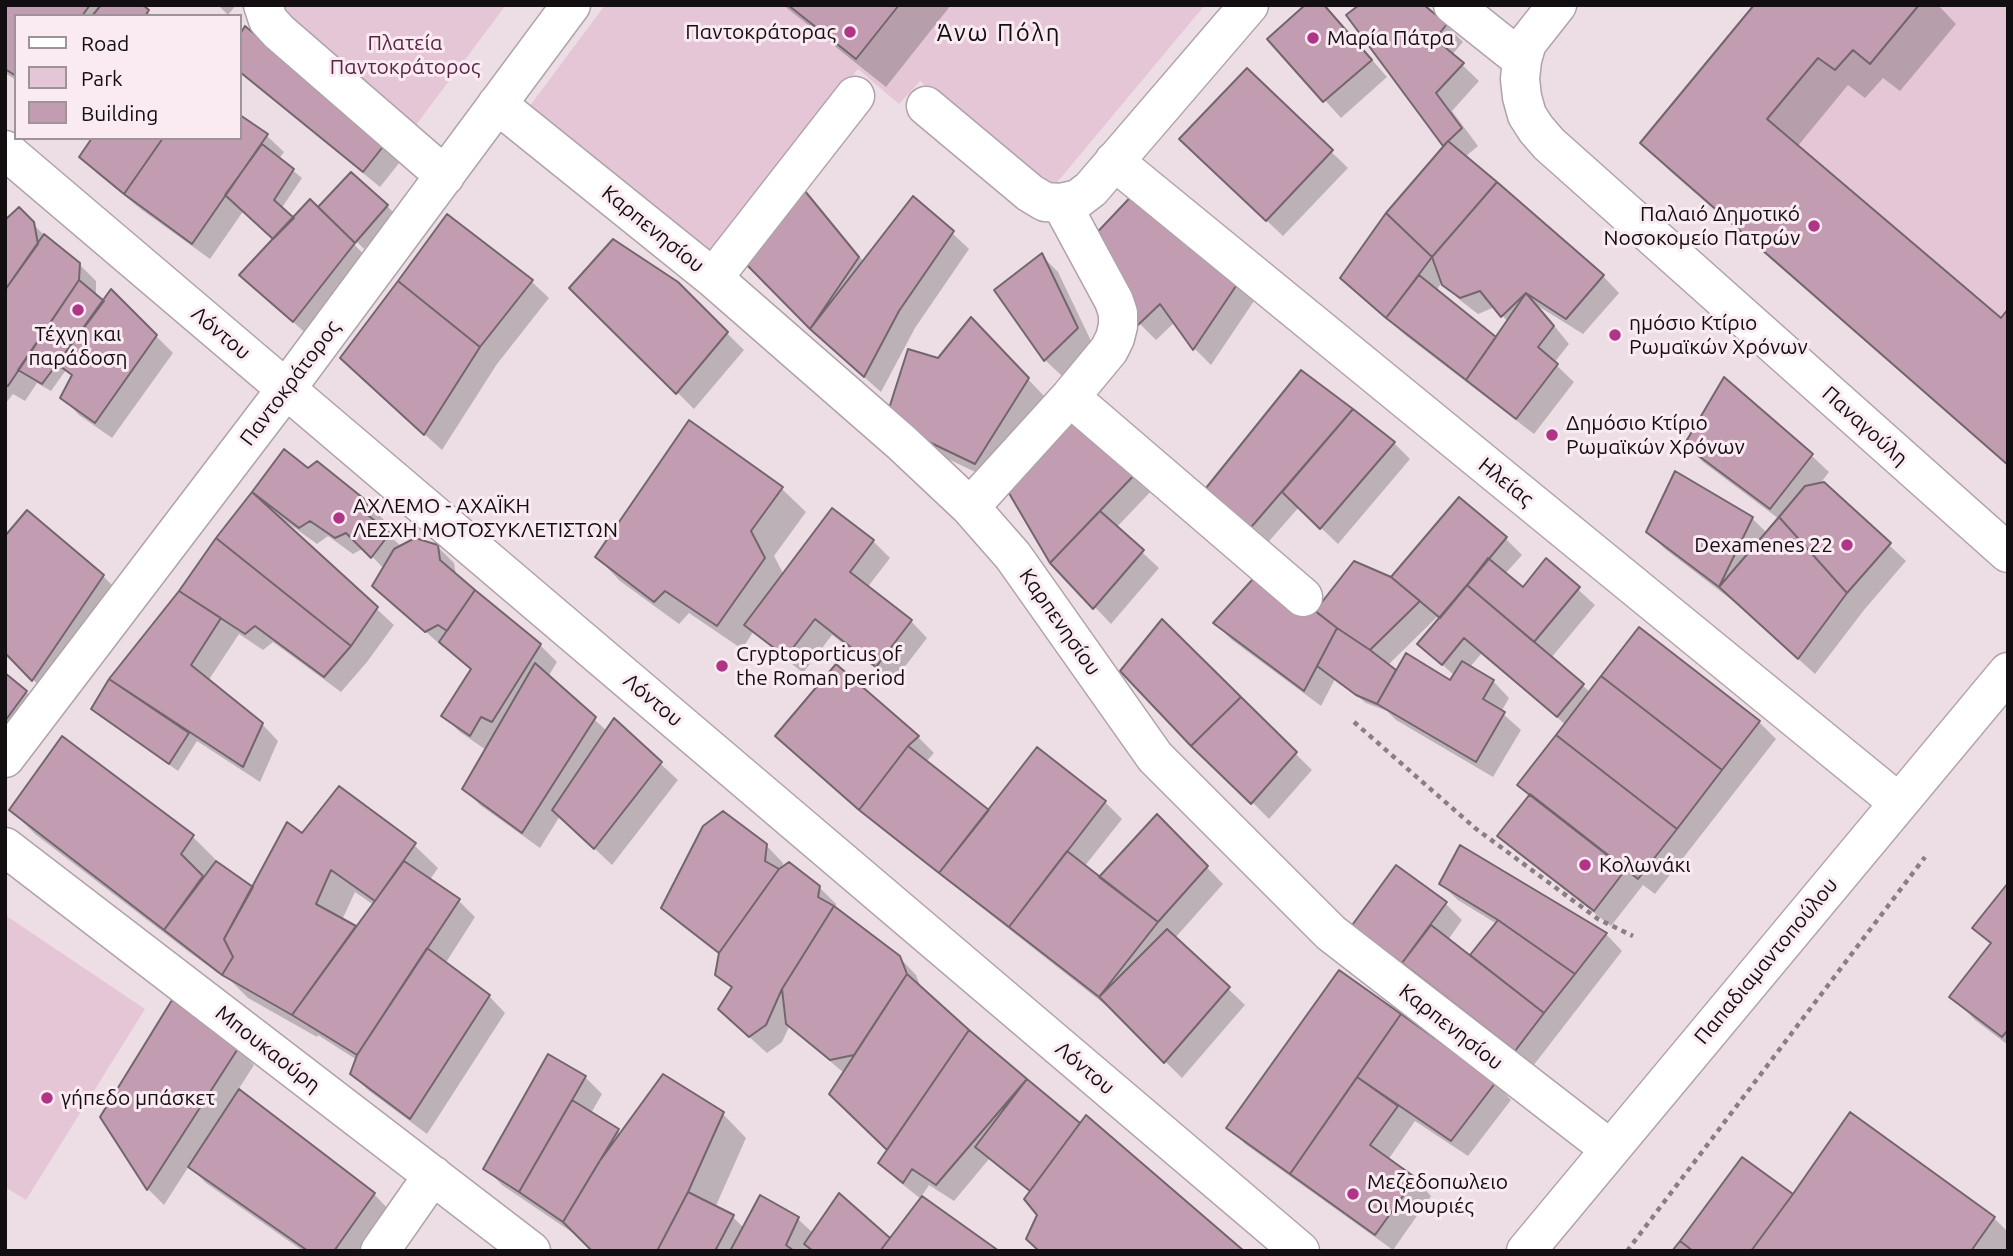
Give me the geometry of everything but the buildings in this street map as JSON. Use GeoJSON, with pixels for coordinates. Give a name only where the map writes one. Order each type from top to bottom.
{"type":"FeatureCollection","features":[{"type":"Feature","properties":{"kind":"street"},"geometry":{"type":"LineString","coordinates":[[263,5],[268,20],[279,32],[445,176]]}},
{"type":"Feature","properties":{"kind":"street","name":"Παντοκράτορος"},"geometry":{"type":"LineString","coordinates":[[5,758],[286,389],[571,5]]}},
{"type":"Feature","properties":{"kind":"street"},"geometry":{"type":"LineString","coordinates":[[926,106],[1030,193],[1045,202],[1061,204],[1078,199],[1091,189],[1249,5]]}},
{"type":"Feature","properties":{"kind":"street"},"geometry":{"type":"LineString","coordinates":[[1453,5],[1522,60],[1527,43],[1557,5]]}},
{"type":"Feature","properties":{"kind":"street","name":"Παναγούλη"},"geometry":{"type":"LineString","coordinates":[[1522,60],[1520,79],[1527,115],[1549,144],[2008,553]]}},
{"type":"Feature","properties":{"kind":"street"},"geometry":{"type":"LineString","coordinates":[[713,278],[855,96]]}},
{"type":"Feature","properties":{"kind":"street","name":"Καρπενησίου"},"geometry":{"type":"LineString","coordinates":[[497,104],[713,278],[902,443],[970,507],[1013,556],[1155,757],[1321,924],[1610,1149]]}},
{"type":"Feature","properties":{"kind":"street","name":"Λόντου"},"geometry":{"type":"LineString","coordinates":[[5,150],[1300,1251]]}},
{"type":"Feature","properties":{"kind":"street","name":"Ηλείας"},"geometry":{"type":"LineString","coordinates":[[1114,162],[1899,803]]}},
{"type":"Feature","properties":{"kind":"street"},"geometry":{"type":"LineString","coordinates":[[970,507],[1070,397],[1109,350],[1115,338],[1118,313],[1061,204]]}},
{"type":"Feature","properties":{"kind":"street"},"geometry":{"type":"LineString","coordinates":[[1070,397],[1303,597]]}},
{"type":"Feature","properties":{"kind":"street","name":"Παπαδιαμαντοπούλου"},"geometry":{"type":"LineString","coordinates":[[1526,1251],[2008,672]]}},
{"type":"Feature","properties":{"kind":"street","name":"Μπουκαούρη"},"geometry":{"type":"LineString","coordinates":[[5,847],[531,1251]]}},
{"type":"Feature","properties":{"kind":"street"},"geometry":{"type":"LineString","coordinates":[[380,1251],[433,1175]]}},
{"type":"Feature","properties":{"kind":"path"},"geometry":{"type":"LineString","coordinates":[[1354,722],[1475,828],[1598,919],[1633,936]]}},
{"type":"Feature","properties":{"kind":"path"},"geometry":{"type":"LineString","coordinates":[[1627,1251],[1932,847]]}},
{"type":"Feature","properties":{"kind":"green space","name":"Πλατεία Παντοκράτορος"},"geometry":{"type":"Polygon","coordinates":[[[272,5],[506,5],[413,129],[272,5]]]}},
{"type":"Feature","properties":{"kind":"green space"},"geometry":{"type":"Polygon","coordinates":[[[605,5],[1205,5],[1049,192],[920,81],[899,104],[858,69],[708,261],[526,111],[605,5]]]}},
{"type":"Feature","properties":{"kind":"green space"},"geometry":{"type":"Polygon","coordinates":[[[1919,5],[2008,5],[2008,309],[2001,318],[1767,119],[1818,58],[1835,70],[1853,50],[1870,63],[1919,5]]]}},
{"type":"Feature","properties":{"kind":"green space","name":"γήπεδο μπάσκετ"},"geometry":{"type":"Polygon","coordinates":[[[5,915],[145,1009],[26,1200],[5,1187],[5,915]]]}},
{"type":"Feature","properties":{"kind":"place","name":"Παντοκράτορας"},"geometry":{"type":"Point","coordinates":[850,32]}},
{"type":"Feature","properties":{"kind":"place","name":"Μαρία Πάτρα"},"geometry":{"type":"Point","coordinates":[1313,38]}},
{"type":"Feature","properties":{"kind":"place","name":"Παλαιό Δημοτικό Νοσοκομείο Πατρών"},"geometry":{"type":"Point","coordinates":[1814,226]}},
{"type":"Feature","properties":{"kind":"place","name":"Τέχνη και παράδοση"},"geometry":{"type":"Point","coordinates":[78,310]}},
{"type":"Feature","properties":{"kind":"place","name":"ημόσιο Κτίριο Ρωμαϊκών Χρόνων"},"geometry":{"type":"Point","coordinates":[1615,335]}},
{"type":"Feature","properties":{"kind":"place","name":"Δημόσιο Κτίριο Ρωμαϊκών Χρόνων"},"geometry":{"type":"Point","coordinates":[1552,435]}},
{"type":"Feature","properties":{"kind":"place","name":"ΑΧΛΕΜΟ - ΑΧΑΪΚΗ ΛΕΣΧΗ ΜΟΤΟΣΥΚΛΕΤΙΣΤΩΝ"},"geometry":{"type":"Point","coordinates":[339,518]}},
{"type":"Feature","properties":{"kind":"place","name":"Dexamenes 22"},"geometry":{"type":"Point","coordinates":[1847,545]}},
{"type":"Feature","properties":{"kind":"place","name":"Cryptoporticus of the Roman period"},"geometry":{"type":"Point","coordinates":[722,666]}},
{"type":"Feature","properties":{"kind":"place","name":"Κολωνάκι"},"geometry":{"type":"Point","coordinates":[1585,865]}},
{"type":"Feature","properties":{"kind":"place","name":"γήπεδο μπάσκετ"},"geometry":{"type":"Point","coordinates":[47,1098]}},
{"type":"Feature","properties":{"kind":"place","name":"Μεζεδοπωλειο Οι Μουριές"},"geometry":{"type":"Point","coordinates":[1353,1194]}},
{"type":"Feature","properties":{"kind":"district","name":"Άνω Πόλη"},"geometry":{"type":"Point","coordinates":[999,33]}}]}
